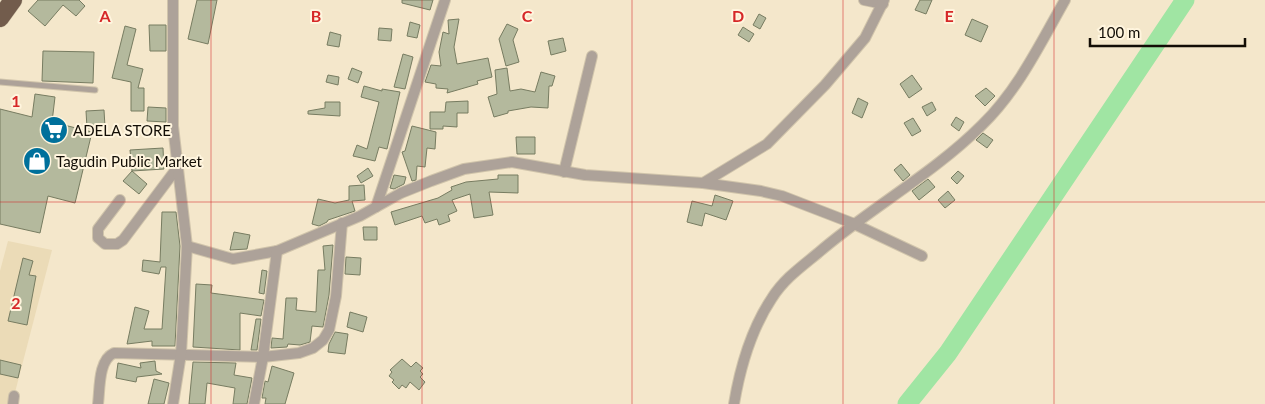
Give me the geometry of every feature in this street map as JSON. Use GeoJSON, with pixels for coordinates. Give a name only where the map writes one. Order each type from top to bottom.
{"type":"FeatureCollection","features":[{"type":"Feature","properties":{"kind":"highway"},"geometry":{"type":"LineString","coordinates":[[0,18],[13,0]]}},
{"type":"Feature","properties":{"kind":"street"},"geometry":{"type":"LineString","coordinates":[[173,0],[173,126],[187,246],[181,354],[173,404]]}},
{"type":"Feature","properties":{"kind":"street"},"geometry":{"type":"LineString","coordinates":[[376,207],[445,0]]}},
{"type":"Feature","properties":{"kind":"street"},"geometry":{"type":"LineString","coordinates":[[703,184],[767,144],[825,85],[866,38],[884,2],[864,0]]}},
{"type":"Feature","properties":{"kind":"street"},"geometry":{"type":"LineString","coordinates":[[734,404],[740,372],[762,315],[787,279],[852,224],[915,181],[981,127],[1004,102],[1065,0]]}},
{"type":"Feature","properties":{"kind":"street"},"geometry":{"type":"LineString","coordinates":[[564,172],[592,56]]}},
{"type":"Feature","properties":{"kind":"street"},"geometry":{"type":"LineString","coordinates":[[187,246],[233,259],[277,251],[431,181],[464,169],[512,162],[564,172],[703,184],[782,196],[852,224],[922,256]]}},
{"type":"Feature","properties":{"kind":"street"},"geometry":{"type":"LineString","coordinates":[[120,200],[98,229],[98,238],[105,244],[117,244],[123,240],[177,168]]}},
{"type":"Feature","properties":{"kind":"street"},"geometry":{"type":"LineString","coordinates":[[98,404],[104,365],[109,355],[122,352],[263,357],[299,353],[313,348],[323,340],[329,330],[336,296],[342,222]]}},
{"type":"Feature","properties":{"kind":"street"},"geometry":{"type":"LineString","coordinates":[[254,404],[263,357],[277,251]]}},
{"type":"Feature","properties":{"kind":"lane"},"geometry":{"type":"LineString","coordinates":[[0,82],[95,90]]}},
{"type":"Feature","properties":{"kind":"shaded area"},"geometry":{"type":"Polygon","coordinates":[[[8,241],[52,250],[12,404],[0,404],[0,271],[8,241]]]}},
{"type":"Feature","properties":{"kind":"building"},"geometry":{"type":"Polygon","coordinates":[[[38,0],[79,0],[85,6],[76,16],[63,5],[45,26],[28,11],[38,0]]]}},
{"type":"Feature","properties":{"kind":"building"},"geometry":{"type":"Polygon","coordinates":[[[197,0],[217,0],[208,44],[188,39],[197,0]]]}},
{"type":"Feature","properties":{"kind":"building"},"geometry":{"type":"Polygon","coordinates":[[[402,0],[433,0],[430,10],[402,3],[402,0]]]}},
{"type":"Feature","properties":{"kind":"building"},"geometry":{"type":"Polygon","coordinates":[[[920,0],[932,0],[926,14],[915,10],[920,0]]]}},
{"type":"Feature","properties":{"kind":"building"},"geometry":{"type":"Polygon","coordinates":[[[759,14],[766,18],[760,29],[753,25],[759,14]]]}},
{"type":"Feature","properties":{"kind":"building"},"geometry":{"type":"Polygon","coordinates":[[[459,19],[454,47],[457,64],[488,58],[492,77],[477,81],[478,84],[447,93],[448,89],[436,88],[436,84],[425,82],[431,65],[441,66],[439,52],[443,32],[449,34],[448,20],[459,19]]]}},
{"type":"Feature","properties":{"kind":"building"},"geometry":{"type":"Polygon","coordinates":[[[972,19],[988,26],[981,42],[965,35],[972,19]]]}},
{"type":"Feature","properties":{"kind":"building"},"geometry":{"type":"Polygon","coordinates":[[[410,22],[420,25],[417,38],[407,36],[410,22]]]}},
{"type":"Feature","properties":{"kind":"building"},"geometry":{"type":"Polygon","coordinates":[[[507,24],[518,29],[513,40],[519,62],[506,66],[499,39],[507,24]]]}},
{"type":"Feature","properties":{"kind":"building"},"geometry":{"type":"Polygon","coordinates":[[[149,25],[166,25],[166,51],[150,51],[149,25]]]}},
{"type":"Feature","properties":{"kind":"building"},"geometry":{"type":"Polygon","coordinates":[[[125,26],[136,29],[127,65],[143,69],[138,88],[144,88],[144,111],[131,111],[131,82],[112,78],[125,26]]]}},
{"type":"Feature","properties":{"kind":"building"},"geometry":{"type":"Polygon","coordinates":[[[743,27],[754,34],[749,42],[738,35],[743,27]]]}},
{"type":"Feature","properties":{"kind":"building"},"geometry":{"type":"Polygon","coordinates":[[[379,28],[392,29],[391,41],[378,40],[379,28]]]}},
{"type":"Feature","properties":{"kind":"building"},"geometry":{"type":"Polygon","coordinates":[[[330,32],[341,35],[339,47],[327,45],[330,32]]]}},
{"type":"Feature","properties":{"kind":"building"},"geometry":{"type":"Polygon","coordinates":[[[563,38],[566,51],[551,55],[548,41],[563,38]]]}},
{"type":"Feature","properties":{"kind":"building"},"geometry":{"type":"Polygon","coordinates":[[[43,51],[94,52],[93,83],[42,81],[43,51]]]}},
{"type":"Feature","properties":{"kind":"building"},"geometry":{"type":"Polygon","coordinates":[[[403,54],[413,57],[405,89],[394,87],[403,54]]]}},
{"type":"Feature","properties":{"kind":"building"},"geometry":{"type":"Polygon","coordinates":[[[352,68],[362,72],[358,83],[348,79],[352,68]]]}},
{"type":"Feature","properties":{"kind":"building"},"geometry":{"type":"Polygon","coordinates":[[[507,68],[510,91],[521,89],[535,92],[541,72],[555,76],[552,86],[549,86],[548,108],[531,107],[508,111],[508,113],[494,117],[488,97],[497,94],[495,70],[507,68]]]}},
{"type":"Feature","properties":{"kind":"building"},"geometry":{"type":"Polygon","coordinates":[[[328,75],[339,77],[338,85],[326,82],[328,75]]]}},
{"type":"Feature","properties":{"kind":"building"},"geometry":{"type":"Polygon","coordinates":[[[912,75],[922,89],[909,98],[900,84],[912,75]]]}},
{"type":"Feature","properties":{"kind":"building"},"geometry":{"type":"Polygon","coordinates":[[[364,86],[382,91],[382,89],[400,92],[387,149],[379,147],[375,161],[353,156],[357,145],[367,149],[379,102],[361,97],[364,86]]]}},
{"type":"Feature","properties":{"kind":"building"},"geometry":{"type":"Polygon","coordinates":[[[986,88],[995,96],[985,106],[975,96],[986,88]]]}},
{"type":"Feature","properties":{"kind":"building"},"geometry":{"type":"Polygon","coordinates":[[[35,94],[55,97],[52,122],[92,132],[75,203],[48,196],[40,233],[0,224],[0,109],[32,117],[35,94]]]}},
{"type":"Feature","properties":{"kind":"building"},"geometry":{"type":"Polygon","coordinates":[[[858,98],[868,103],[862,118],[852,113],[858,98]]]}},
{"type":"Feature","properties":{"kind":"building"},"geometry":{"type":"Polygon","coordinates":[[[468,101],[468,113],[457,113],[457,127],[443,126],[443,129],[430,129],[430,112],[445,112],[446,102],[468,101]]]}},
{"type":"Feature","properties":{"kind":"building"},"geometry":{"type":"Polygon","coordinates":[[[325,102],[340,102],[340,116],[308,114],[308,111],[325,108],[325,102]]]}},
{"type":"Feature","properties":{"kind":"building"},"geometry":{"type":"Polygon","coordinates":[[[932,102],[936,110],[927,116],[922,107],[932,102]]]}},
{"type":"Feature","properties":{"kind":"building"},"geometry":{"type":"Polygon","coordinates":[[[148,107],[166,108],[166,122],[147,121],[148,107]]]}},
{"type":"Feature","properties":{"kind":"building"},"geometry":{"type":"Polygon","coordinates":[[[104,110],[105,127],[87,128],[86,111],[104,110]]]}},
{"type":"Feature","properties":{"kind":"building"},"geometry":{"type":"Polygon","coordinates":[[[956,117],[964,122],[959,131],[951,125],[956,117]]]}},
{"type":"Feature","properties":{"kind":"building"},"geometry":{"type":"Polygon","coordinates":[[[913,118],[921,131],[912,136],[904,123],[913,118]]]}},
{"type":"Feature","properties":{"kind":"building"},"geometry":{"type":"Polygon","coordinates":[[[412,126],[436,132],[435,149],[427,148],[425,167],[417,166],[416,180],[412,181],[402,152],[405,151],[412,126]]]}},
{"type":"Feature","properties":{"kind":"building"},"geometry":{"type":"Polygon","coordinates":[[[983,133],[993,140],[987,148],[976,140],[983,133]]]}},
{"type":"Feature","properties":{"kind":"building"},"geometry":{"type":"Polygon","coordinates":[[[516,137],[535,137],[535,154],[517,154],[516,137]]]}},
{"type":"Feature","properties":{"kind":"building"},"geometry":{"type":"Polygon","coordinates":[[[163,148],[164,169],[132,171],[130,150],[163,148]]]}},
{"type":"Feature","properties":{"kind":"building"},"geometry":{"type":"Polygon","coordinates":[[[901,164],[910,175],[903,181],[894,170],[901,164]]]}},
{"type":"Feature","properties":{"kind":"building"},"geometry":{"type":"Polygon","coordinates":[[[368,168],[373,176],[361,183],[357,176],[368,168]]]}},
{"type":"Feature","properties":{"kind":"building"},"geometry":{"type":"Polygon","coordinates":[[[132,171],[147,184],[139,194],[123,181],[132,171]]]}},
{"type":"Feature","properties":{"kind":"building"},"geometry":{"type":"Polygon","coordinates":[[[958,171],[964,176],[957,184],[951,178],[958,171]]]}},
{"type":"Feature","properties":{"kind":"building"},"geometry":{"type":"Polygon","coordinates":[[[394,175],[406,177],[404,184],[394,189],[390,188],[394,175]]]}},
{"type":"Feature","properties":{"kind":"building"},"geometry":{"type":"Polygon","coordinates":[[[498,175],[518,175],[518,193],[489,192],[493,215],[474,218],[470,194],[452,200],[457,211],[448,215],[450,221],[439,225],[437,219],[425,223],[422,216],[395,225],[391,212],[438,198],[452,190],[451,187],[466,182],[498,179],[498,175]]]}},
{"type":"Feature","properties":{"kind":"building"},"geometry":{"type":"Polygon","coordinates":[[[928,179],[935,187],[919,200],[912,191],[928,179]]]}},
{"type":"Feature","properties":{"kind":"building"},"geometry":{"type":"Polygon","coordinates":[[[364,185],[365,200],[352,201],[355,211],[328,220],[319,226],[312,224],[318,199],[335,203],[349,200],[349,186],[364,185]]]}},
{"type":"Feature","properties":{"kind":"building"},"geometry":{"type":"Polygon","coordinates":[[[948,191],[955,200],[945,208],[938,200],[948,191]]]}},
{"type":"Feature","properties":{"kind":"building"},"geometry":{"type":"Polygon","coordinates":[[[715,195],[733,201],[726,220],[705,213],[702,226],[687,222],[692,201],[712,206],[715,195]]]}},
{"type":"Feature","properties":{"kind":"building"},"geometry":{"type":"Polygon","coordinates":[[[162,212],[176,212],[180,246],[175,346],[152,346],[152,341],[127,344],[135,307],[149,311],[144,329],[162,329],[166,267],[161,267],[159,274],[142,271],[143,260],[160,262],[162,212]]]}},
{"type":"Feature","properties":{"kind":"building"},"geometry":{"type":"Polygon","coordinates":[[[363,227],[377,227],[377,240],[364,240],[363,227]]]}},
{"type":"Feature","properties":{"kind":"building"},"geometry":{"type":"Polygon","coordinates":[[[234,232],[250,235],[247,249],[230,250],[234,232]]]}},
{"type":"Feature","properties":{"kind":"building"},"geometry":{"type":"Polygon","coordinates":[[[333,245],[329,295],[323,327],[312,326],[310,342],[271,348],[272,338],[283,339],[286,298],[297,298],[296,310],[316,312],[318,270],[325,270],[323,246],[333,245]]]}},
{"type":"Feature","properties":{"kind":"building"},"geometry":{"type":"Polygon","coordinates":[[[346,257],[361,258],[360,275],[345,274],[346,257]]]}},
{"type":"Feature","properties":{"kind":"building"},"geometry":{"type":"Polygon","coordinates":[[[23,258],[33,261],[29,275],[36,276],[27,325],[8,321],[23,258]]]}},
{"type":"Feature","properties":{"kind":"building"},"geometry":{"type":"Polygon","coordinates":[[[262,270],[267,271],[264,294],[259,293],[262,270]]]}},
{"type":"Feature","properties":{"kind":"building"},"geometry":{"type":"Polygon","coordinates":[[[196,284],[212,285],[211,293],[264,300],[261,316],[240,313],[240,350],[193,347],[196,284]]]}},
{"type":"Feature","properties":{"kind":"building"},"geometry":{"type":"Polygon","coordinates":[[[350,312],[367,317],[363,332],[347,327],[350,312]]]}},
{"type":"Feature","properties":{"kind":"building"},"geometry":{"type":"Polygon","coordinates":[[[256,319],[261,319],[257,350],[251,350],[256,319]]]}},
{"type":"Feature","properties":{"kind":"building"},"geometry":{"type":"Polygon","coordinates":[[[335,332],[348,334],[345,354],[328,352],[329,344],[335,332]]]}},
{"type":"Feature","properties":{"kind":"building"},"geometry":{"type":"Polygon","coordinates":[[[402,359],[411,367],[416,362],[423,368],[420,371],[423,374],[420,377],[425,382],[419,390],[410,382],[406,388],[402,385],[399,389],[392,382],[394,380],[389,376],[392,372],[390,370],[402,359]]]}},
{"type":"Feature","properties":{"kind":"building"},"geometry":{"type":"Polygon","coordinates":[[[0,360],[21,365],[18,378],[0,374],[0,360]]]}},
{"type":"Feature","properties":{"kind":"building"},"geometry":{"type":"Polygon","coordinates":[[[155,361],[156,371],[162,374],[137,377],[136,382],[116,378],[118,363],[141,368],[140,363],[155,361]]]}},
{"type":"Feature","properties":{"kind":"building"},"geometry":{"type":"Polygon","coordinates":[[[193,362],[236,363],[234,375],[252,378],[247,404],[233,404],[235,388],[207,383],[205,404],[189,404],[193,362]]]}},
{"type":"Feature","properties":{"kind":"building"},"geometry":{"type":"Polygon","coordinates":[[[272,366],[294,373],[285,404],[265,404],[266,398],[262,398],[265,381],[268,382],[272,366]]]}},
{"type":"Feature","properties":{"kind":"building"},"geometry":{"type":"Polygon","coordinates":[[[154,379],[169,383],[164,404],[148,404],[154,379]]]}},
{"type":"Feature","properties":{"kind":"waterway"},"geometry":{"type":"LineString","coordinates":[[907,404],[948,353],[1185,0]]}},
{"type":"Feature","properties":{"kind":"place","name":"ADELA STORE"},"geometry":{"type":"Point","coordinates":[54,130]}},
{"type":"Feature","properties":{"kind":"place","name":"Tagudin Public Market"},"geometry":{"type":"Point","coordinates":[37,161]}}]}
